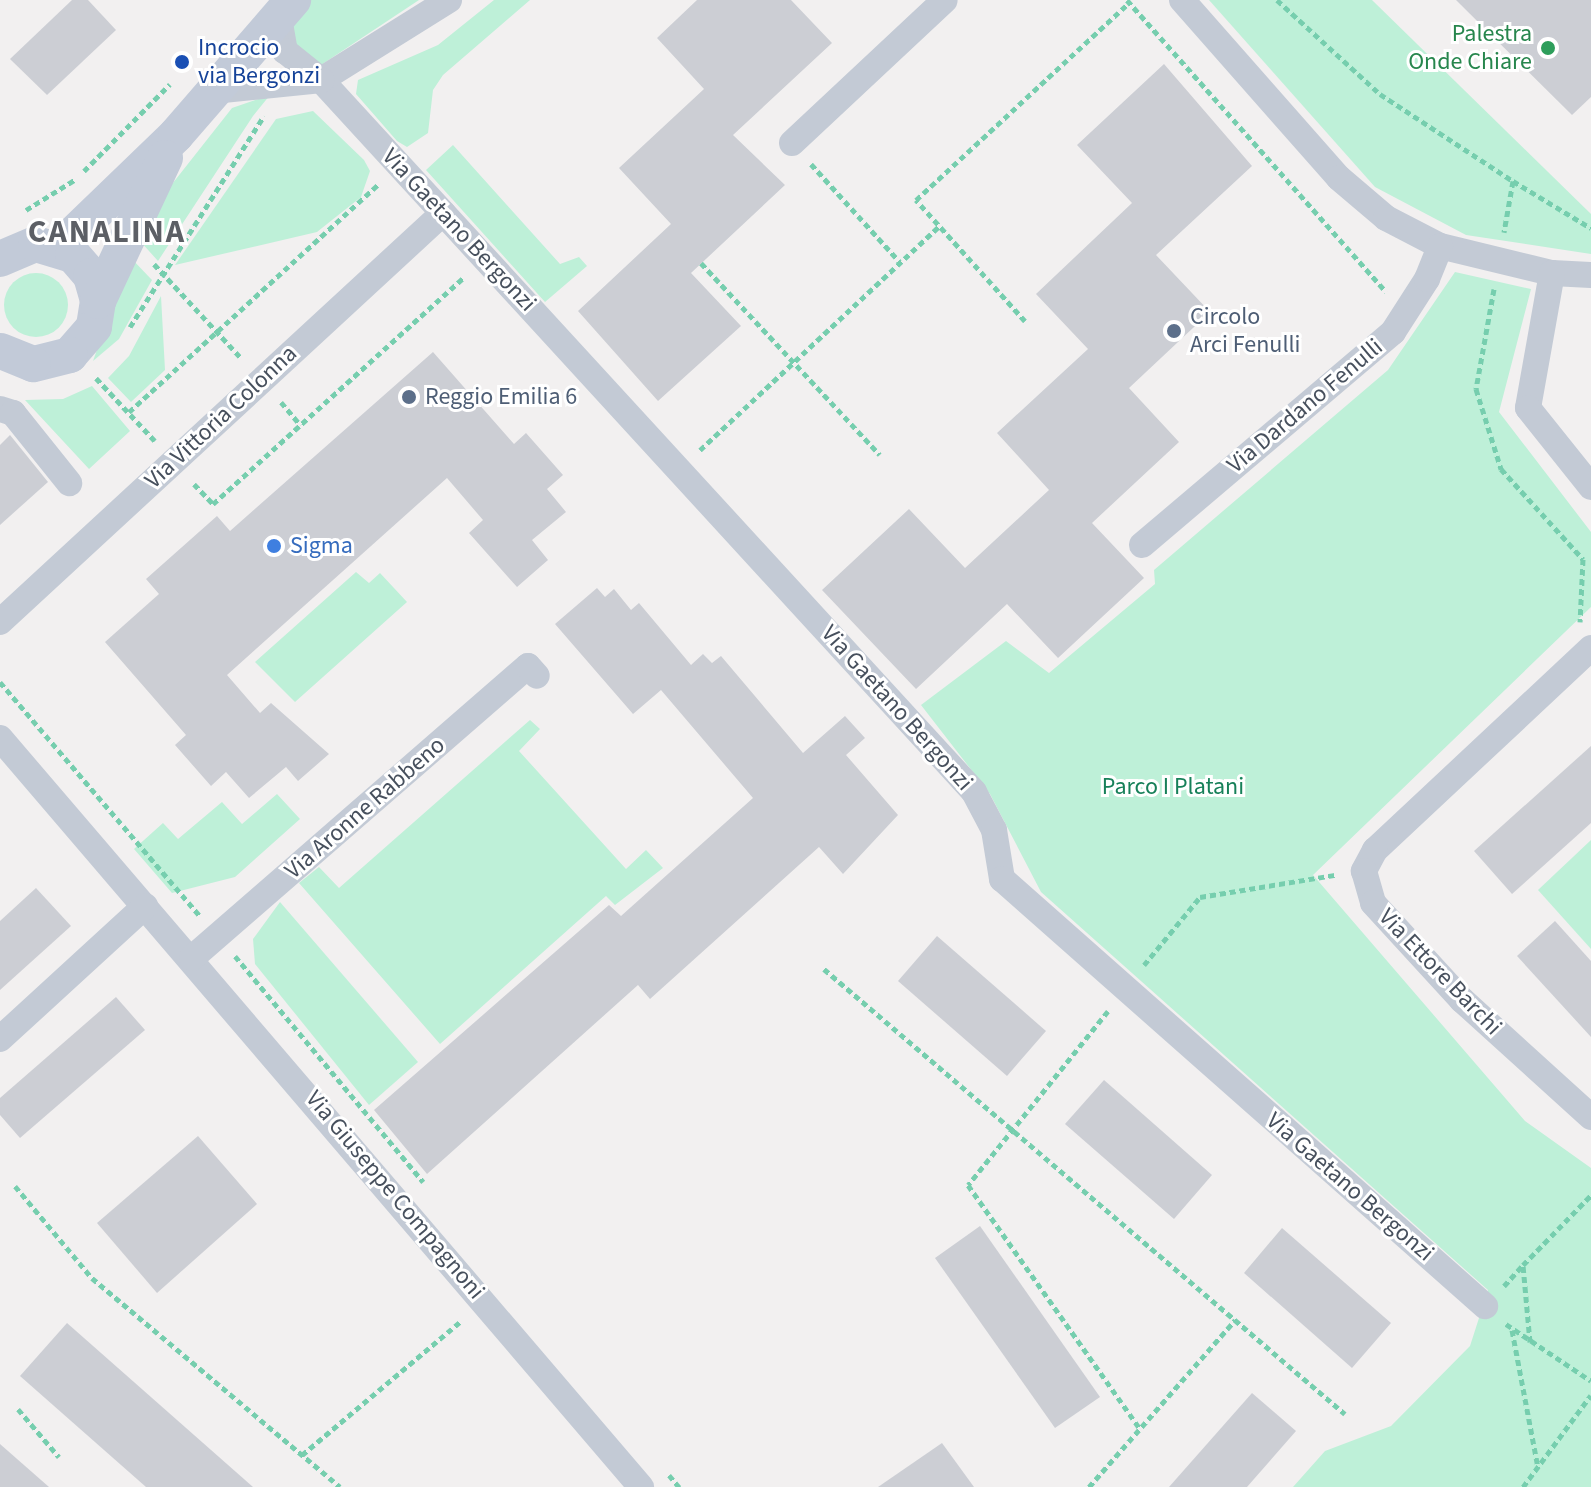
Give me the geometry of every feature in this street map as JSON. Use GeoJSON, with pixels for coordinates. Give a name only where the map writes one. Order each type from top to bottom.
{"type":"FeatureCollection","features":[{"type":"Feature","properties":{"kind":"street"},"geometry":{"type":"LineString","coordinates":[[213,91],[321,80],[449,0]]}},
{"type":"Feature","properties":{"kind":"street"},"geometry":{"type":"LineString","coordinates":[[792,143],[945,0]]}},
{"type":"Feature","properties":{"kind":"street"},"geometry":{"type":"LineString","coordinates":[[1182,0],[1359,198],[1440,246],[1552,273],[1591,275]]}},
{"type":"Feature","properties":{"kind":"street"},"geometry":{"type":"LineString","coordinates":[[58,249],[176,135],[286,6]]}},
{"type":"Feature","properties":{"kind":"street","name":"Via Gaetano Bergonzi"},"geometry":{"type":"LineString","coordinates":[[286,6],[285,51],[321,80],[974,792],[994,830],[1002,879],[1485,1306]]}},
{"type":"Feature","properties":{"kind":"street"},"geometry":{"type":"LineString","coordinates":[[3,355],[33,364],[70,355],[94,327],[98,301],[176,135]]}},
{"type":"Feature","properties":{"kind":"street","name":"Via Vittoria Colonna"},"geometry":{"type":"LineString","coordinates":[[0,622],[443,213]]}},
{"type":"Feature","properties":{"kind":"street"},"geometry":{"type":"LineString","coordinates":[[0,259],[36,244],[58,249],[83,265],[98,301]]}},
{"type":"Feature","properties":{"kind":"street","name":"Via Dardano Fenulli"},"geometry":{"type":"LineString","coordinates":[[1142,545],[1393,332],[1406,314],[1440,246]]}},
{"type":"Feature","properties":{"kind":"street"},"geometry":{"type":"LineString","coordinates":[[1552,273],[1528,408],[1591,487]]}},
{"type":"Feature","properties":{"kind":"street"},"geometry":{"type":"LineString","coordinates":[[0,409],[13,413],[69,483]]}},
{"type":"Feature","properties":{"kind":"street"},"geometry":{"type":"LineString","coordinates":[[1364,871],[1375,850],[1591,648]]}},
{"type":"Feature","properties":{"kind":"street","name":"Via Aronne Rabbeno"},"geometry":{"type":"LineString","coordinates":[[192,958],[528,666],[537,676]]}},
{"type":"Feature","properties":{"kind":"street","name":"Via Giuseppe Compagnoni"},"geometry":{"type":"LineString","coordinates":[[0,738],[192,958],[641,1487]]}},
{"type":"Feature","properties":{"kind":"street","name":"Via Ettore Barchi"},"geometry":{"type":"LineString","coordinates":[[1364,871],[1373,903],[1468,1007],[1591,1117]]}},
{"type":"Feature","properties":{"kind":"street"},"geometry":{"type":"LineString","coordinates":[[0,1039],[145,906]]}},
{"type":"Feature","properties":{"kind":"path"},"geometry":{"type":"LineString","coordinates":[[1277,0],[1380,94],[1591,228]]}},
{"type":"Feature","properties":{"kind":"path"},"geometry":{"type":"LineString","coordinates":[[1025,321],[916,200],[1128,2],[1406,314]]}},
{"type":"Feature","properties":{"kind":"path"},"geometry":{"type":"LineString","coordinates":[[792,143],[900,262]]}},
{"type":"Feature","properties":{"kind":"path"},"geometry":{"type":"LineString","coordinates":[[128,412],[378,187],[380,175]]}},
{"type":"Feature","properties":{"kind":"path"},"geometry":{"type":"LineString","coordinates":[[11,216],[76,179]]}},
{"type":"Feature","properties":{"kind":"path"},"geometry":{"type":"LineString","coordinates":[[1513,181],[1476,389],[1501,469],[1583,559],[1581,616],[1567,670]]}},
{"type":"Feature","properties":{"kind":"path"},"geometry":{"type":"LineString","coordinates":[[679,469],[939,226]]}},
{"type":"Feature","properties":{"kind":"path"},"geometry":{"type":"LineString","coordinates":[[701,263],[880,455]]}},
{"type":"Feature","properties":{"kind":"path"},"geometry":{"type":"LineString","coordinates":[[0,682],[435,1196]]}},
{"type":"Feature","properties":{"kind":"path"},"geometry":{"type":"LineString","coordinates":[[1140,1429],[968,1185],[1200,897],[1364,871]]}},
{"type":"Feature","properties":{"kind":"path"},"geometry":{"type":"LineString","coordinates":[[824,969],[1345,1414]]}},
{"type":"Feature","properties":{"kind":"path"},"geometry":{"type":"LineString","coordinates":[[15,1186],[92,1278],[340,1487]]}},
{"type":"Feature","properties":{"kind":"path"},"geometry":{"type":"LineString","coordinates":[[1530,1343],[1523,1265],[1591,1195]]}},
{"type":"Feature","properties":{"kind":"path"},"geometry":{"type":"LineString","coordinates":[[1485,1306],[1530,1343],[1591,1381]]}},
{"type":"Feature","properties":{"kind":"path"},"geometry":{"type":"LineString","coordinates":[[1089,1487],[1235,1320]]}},
{"type":"Feature","properties":{"kind":"path"},"geometry":{"type":"LineString","coordinates":[[302,1455],[460,1322]]}},
{"type":"Feature","properties":{"kind":"path"},"geometry":{"type":"LineString","coordinates":[[1512,1329],[1538,1467]]}},
{"type":"Feature","properties":{"kind":"path"},"geometry":{"type":"LineString","coordinates":[[1523,1487],[1591,1395]]}},
{"type":"Feature","properties":{"kind":"path"},"geometry":{"type":"LineString","coordinates":[[18,1409],[59,1457]]}},
{"type":"Feature","properties":{"kind":"path"},"geometry":{"type":"LineString","coordinates":[[659,1464],[679,1487]]}},
{"type":"Feature","properties":{"kind":"green space"},"geometry":{"type":"Polygon","coordinates":[[[294,0],[419,0],[318,67],[282,44],[294,0]]]}},
{"type":"Feature","properties":{"kind":"green space"},"geometry":{"type":"Polygon","coordinates":[[[494,0],[530,0],[443,75],[433,90],[428,133],[407,147],[397,141],[356,94],[358,80],[438,45],[494,0]]]}},
{"type":"Feature","properties":{"kind":"green space"},"geometry":{"type":"Polygon","coordinates":[[[1209,0],[1372,0],[1591,214],[1591,254],[1466,235],[1375,187],[1209,0]]]}},
{"type":"Feature","properties":{"kind":"green space"},"geometry":{"type":"Polygon","coordinates":[[[270,95],[158,261],[140,241],[165,193],[232,108],[270,95]]]}},
{"type":"Feature","properties":{"kind":"green space"},"geometry":{"type":"Polygon","coordinates":[[[313,111],[364,160],[370,171],[361,197],[317,232],[175,265],[276,119],[313,111]]]}},
{"type":"Feature","properties":{"kind":"green space"},"geometry":{"type":"Polygon","coordinates":[[[453,145],[560,264],[579,257],[587,266],[545,302],[426,170],[453,145]]]}},
{"type":"Feature","properties":{"kind":"green space"},"geometry":{"type":"Polygon","coordinates":[[[130,257],[152,280],[119,339],[93,361],[130,257]]]}},
{"type":"Feature","properties":{"kind":"green space","name":"Parco I Platani"},"geometry":{"type":"Polygon","coordinates":[[[1455,272],[1531,289],[1499,412],[1591,532],[1591,607],[1313,875],[1525,1121],[1591,1168],[1591,1487],[1293,1487],[1325,1451],[1391,1426],[1470,1346],[1488,1290],[1041,892],[990,794],[921,705],[1006,641],[1049,673],[1155,584],[1154,570],[1388,370],[1455,272]]]}},
{"type":"Feature","properties":{"kind":"green space"},"geometry":{"type":"Polygon","coordinates":[[[36,273],[48,275],[59,282],[66,293],[66,317],[59,328],[48,335],[36,337],[24,335],[13,328],[6,317],[4,305],[6,293],[13,282],[24,275],[36,273]]]}},
{"type":"Feature","properties":{"kind":"green space"},"geometry":{"type":"Polygon","coordinates":[[[161,296],[165,370],[131,402],[108,378],[129,356],[161,296]]]}},
{"type":"Feature","properties":{"kind":"green space"},"geometry":{"type":"Polygon","coordinates":[[[92,386],[130,431],[89,469],[25,400],[63,399],[92,386]]]}},
{"type":"Feature","properties":{"kind":"green space"},"geometry":{"type":"Polygon","coordinates":[[[356,572],[369,583],[380,573],[407,602],[295,702],[255,662],[356,572]]]}},
{"type":"Feature","properties":{"kind":"green space"},"geometry":{"type":"Polygon","coordinates":[[[530,720],[540,729],[519,751],[626,869],[646,850],[663,868],[615,905],[606,896],[440,1044],[299,883],[319,867],[339,888],[530,720]]]}},
{"type":"Feature","properties":{"kind":"green space"},"geometry":{"type":"Polygon","coordinates":[[[277,794],[300,819],[235,877],[172,893],[134,849],[163,823],[178,839],[222,802],[242,824],[277,794]]]}},
{"type":"Feature","properties":{"kind":"green space"},"geometry":{"type":"Polygon","coordinates":[[[1591,840],[1591,949],[1538,890],[1591,840]]]}},
{"type":"Feature","properties":{"kind":"green space"},"geometry":{"type":"Polygon","coordinates":[[[280,902],[418,1062],[369,1105],[255,964],[253,939],[280,902]]]}},
{"type":"Feature","properties":{"kind":"building"},"geometry":{"type":"Polygon","coordinates":[[[72,0],[88,0],[116,30],[47,95],[10,59],[72,0]]]}},
{"type":"Feature","properties":{"kind":"building"},"geometry":{"type":"Polygon","coordinates":[[[697,0],[791,0],[832,43],[733,135],[785,185],[691,273],[741,326],[658,401],[578,311],[671,224],[619,168],[704,89],[657,38],[697,0]]]}},
{"type":"Feature","properties":{"kind":"building","name":"Palestra Onde Chiare"},"geometry":{"type":"Polygon","coordinates":[[[1456,0],[1591,0],[1591,97],[1572,115],[1456,0]]]}},
{"type":"Feature","properties":{"kind":"building"},"geometry":{"type":"Polygon","coordinates":[[[1164,64],[1252,166],[1156,255],[1210,312],[1129,388],[1179,442],[1092,523],[1144,578],[1058,658],[1007,604],[916,689],[822,590],[909,509],[965,568],[1049,490],[997,433],[1088,349],[1036,294],[1132,203],[1077,145],[1164,64]]]}},
{"type":"Feature","properties":{"kind":"building"},"geometry":{"type":"Polygon","coordinates":[[[433,352],[514,444],[526,433],[563,475],[547,489],[566,512],[532,540],[548,560],[517,587],[469,533],[483,520],[447,478],[227,675],[260,713],[271,703],[329,754],[298,781],[286,767],[249,798],[226,772],[211,786],[175,745],[186,735],[105,642],[159,594],[146,579],[217,516],[230,531],[433,352]]]}},
{"type":"Feature","properties":{"kind":"building"},"geometry":{"type":"Polygon","coordinates":[[[10,435],[48,482],[0,525],[0,445],[10,435]]]}},
{"type":"Feature","properties":{"kind":"building"},"geometry":{"type":"Polygon","coordinates":[[[597,588],[605,597],[614,589],[631,610],[639,603],[691,665],[703,654],[712,663],[721,656],[803,753],[845,716],[865,738],[846,755],[898,815],[843,874],[819,847],[650,999],[638,985],[427,1174],[374,1110],[609,905],[621,916],[753,798],[661,690],[633,714],[555,624],[597,588]]]}},
{"type":"Feature","properties":{"kind":"building"},"geometry":{"type":"Polygon","coordinates":[[[1591,746],[1591,823],[1512,894],[1474,851],[1591,746]]]}},
{"type":"Feature","properties":{"kind":"building"},"geometry":{"type":"Polygon","coordinates":[[[36,888],[71,926],[0,990],[0,921],[36,888]]]}},
{"type":"Feature","properties":{"kind":"building"},"geometry":{"type":"Polygon","coordinates":[[[1555,921],[1591,961],[1591,1037],[1517,956],[1555,921]]]}},
{"type":"Feature","properties":{"kind":"building"},"geometry":{"type":"Polygon","coordinates":[[[937,936],[1046,1031],[1007,1076],[898,981],[937,936]]]}},
{"type":"Feature","properties":{"kind":"building"},"geometry":{"type":"Polygon","coordinates":[[[116,997],[145,1030],[20,1138],[0,1115],[0,1098],[116,997]]]}},
{"type":"Feature","properties":{"kind":"building"},"geometry":{"type":"Polygon","coordinates":[[[1104,1080],[1212,1175],[1174,1219],[1065,1124],[1104,1080]]]}},
{"type":"Feature","properties":{"kind":"building"},"geometry":{"type":"Polygon","coordinates":[[[198,1136],[257,1204],[157,1293],[97,1223],[198,1136]]]}},
{"type":"Feature","properties":{"kind":"building"},"geometry":{"type":"Polygon","coordinates":[[[980,1226],[1100,1397],[1055,1428],[935,1258],[980,1226]]]}},
{"type":"Feature","properties":{"kind":"building"},"geometry":{"type":"Polygon","coordinates":[[[1282,1228],[1391,1323],[1352,1368],[1244,1273],[1282,1228]]]}},
{"type":"Feature","properties":{"kind":"building"},"geometry":{"type":"Polygon","coordinates":[[[67,1323],[253,1487],[146,1487],[20,1376],[67,1323]]]}},
{"type":"Feature","properties":{"kind":"building"},"geometry":{"type":"Polygon","coordinates":[[[1252,1393],[1296,1431],[1247,1487],[1169,1487],[1252,1393]]]}},
{"type":"Feature","properties":{"kind":"building"},"geometry":{"type":"Polygon","coordinates":[[[942,1443],[974,1487],[878,1487],[942,1443]]]}},
{"type":"Feature","properties":{"kind":"building"},"geometry":{"type":"Polygon","coordinates":[[[0,1444],[49,1487],[0,1487],[0,1444]]]}},
{"type":"Feature","properties":{"kind":"place","name":"Palestra Onde Chiare"},"geometry":{"type":"Point","coordinates":[1548,48]}},
{"type":"Feature","properties":{"kind":"place","name":"Incrocio via Bergonzi"},"geometry":{"type":"Point","coordinates":[182,62]}},
{"type":"Feature","properties":{"kind":"place","name":"Circolo Arci Fenulli"},"geometry":{"type":"Point","coordinates":[1174,331]}},
{"type":"Feature","properties":{"kind":"place","name":"Reggio Emilia 6"},"geometry":{"type":"Point","coordinates":[409,397]}},
{"type":"Feature","properties":{"kind":"place","name":"Sigma"},"geometry":{"type":"Point","coordinates":[274,546]}},
{"type":"Feature","properties":{"kind":"district","name":"CANALINA"},"geometry":{"type":"Point","coordinates":[107,232]}}]}
